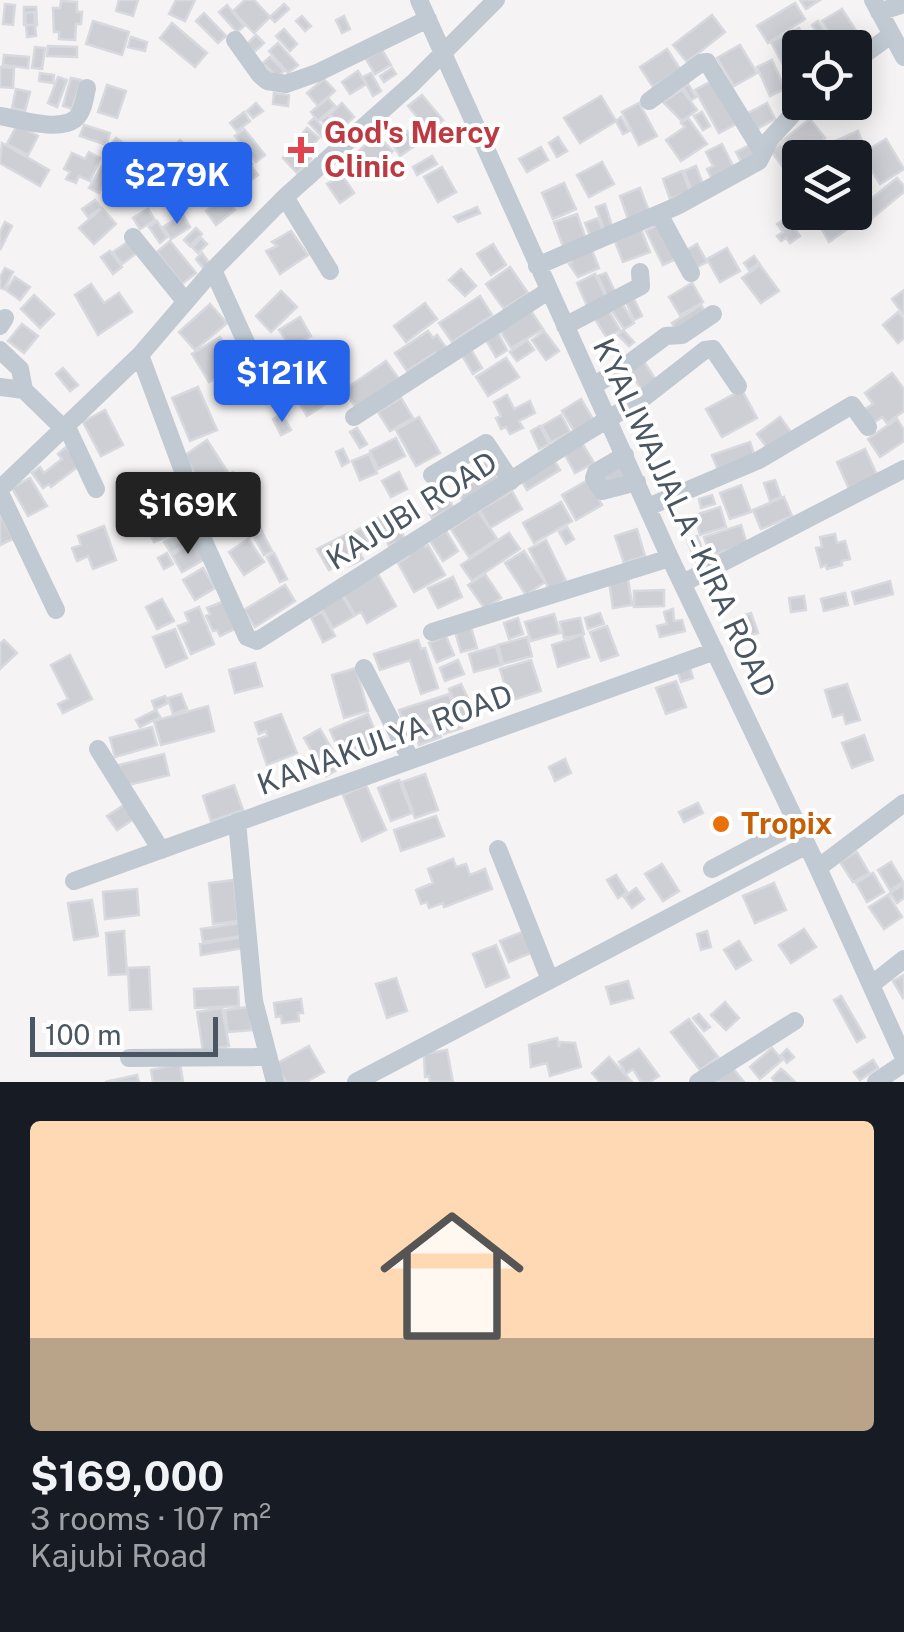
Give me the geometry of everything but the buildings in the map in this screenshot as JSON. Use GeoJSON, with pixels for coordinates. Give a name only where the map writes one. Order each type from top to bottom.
{"type":"FeatureCollection","features":[{"type":"Feature","properties":{"kind":"street","name":"KYALIWAJJALA - KIRA ROAD"},"geometry":{"type":"LineString","coordinates":[[419,0],[536,266],[904,1060]]}},
{"type":"Feature","properties":{"kind":"street"},"geometry":{"type":"LineString","coordinates":[[56,610],[0,491],[140,354],[213,270],[285,197],[445,53],[496,0]]}},
{"type":"Feature","properties":{"kind":"street"},"geometry":{"type":"LineString","coordinates":[[904,4],[876,6],[904,57]]}},
{"type":"Feature","properties":{"kind":"street"},"geometry":{"type":"LineString","coordinates":[[235,40],[260,75],[267,81],[286,84],[428,19]]}},
{"type":"Feature","properties":{"kind":"street"},"geometry":{"type":"LineString","coordinates":[[872,49],[892,35]]}},
{"type":"Feature","properties":{"kind":"street"},"geometry":{"type":"LineString","coordinates":[[649,100],[708,62],[762,153]]}},
{"type":"Feature","properties":{"kind":"street"},"geometry":{"type":"LineString","coordinates":[[0,116],[48,124],[74,120],[80,115],[88,88]]}},
{"type":"Feature","properties":{"kind":"street"},"geometry":{"type":"LineString","coordinates":[[536,266],[659,214],[733,177],[759,161],[770,139],[787,120]]}},
{"type":"Feature","properties":{"kind":"street"},"geometry":{"type":"LineString","coordinates":[[285,197],[330,271]]}},
{"type":"Feature","properties":{"kind":"street"},"geometry":{"type":"LineString","coordinates":[[659,214],[691,273]]}},
{"type":"Feature","properties":{"kind":"street"},"geometry":{"type":"LineString","coordinates":[[133,236],[186,301]]}},
{"type":"Feature","properties":{"kind":"street"},"geometry":{"type":"LineString","coordinates":[[213,270],[260,371]]}},
{"type":"Feature","properties":{"kind":"street"},"geometry":{"type":"LineString","coordinates":[[565,326],[641,286],[640,272]]}},
{"type":"Feature","properties":{"kind":"street"},"geometry":{"type":"LineString","coordinates":[[354,418],[548,291]]}},
{"type":"Feature","properties":{"kind":"street"},"geometry":{"type":"LineString","coordinates":[[594,386],[666,336],[682,335],[713,314]]}},
{"type":"Feature","properties":{"kind":"street","name":"KAJUBI ROAD"},"geometry":{"type":"LineString","coordinates":[[196,524],[247,636],[257,640],[610,421],[705,350],[713,349],[738,386]]}},
{"type":"Feature","properties":{"kind":"street"},"geometry":{"type":"LineString","coordinates":[[0,350],[20,369],[24,390],[65,427],[96,489]]}},
{"type":"Feature","properties":{"kind":"street"},"geometry":{"type":"LineString","coordinates":[[140,354],[183,471]]}},
{"type":"Feature","properties":{"kind":"street"},"geometry":{"type":"LineString","coordinates":[[0,388],[24,390]]}},
{"type":"Feature","properties":{"kind":"street"},"geometry":{"type":"LineString","coordinates":[[648,507],[759,460],[852,405],[868,426]]}},
{"type":"Feature","properties":{"kind":"street"},"geometry":{"type":"LineString","coordinates":[[432,475],[486,442],[511,481]]}},
{"type":"Feature","properties":{"kind":"street"},"geometry":{"type":"LineString","coordinates":[[625,455],[602,468],[594,478],[602,491],[609,492],[637,482]]}},
{"type":"Feature","properties":{"kind":"street"},"geometry":{"type":"LineString","coordinates":[[683,583],[904,469]]}},
{"type":"Feature","properties":{"kind":"street"},"geometry":{"type":"LineString","coordinates":[[432,632],[670,558]]}},
{"type":"Feature","properties":{"kind":"street","name":"KANAKULYA ROAD"},"geometry":{"type":"LineString","coordinates":[[74,881],[715,651]]}},
{"type":"Feature","properties":{"kind":"street"},"geometry":{"type":"LineString","coordinates":[[364,668],[411,760]]}},
{"type":"Feature","properties":{"kind":"street"},"geometry":{"type":"LineString","coordinates":[[98,749],[160,850]]}},
{"type":"Feature","properties":{"kind":"street"},"geometry":{"type":"LineString","coordinates":[[818,868],[904,803]]}},
{"type":"Feature","properties":{"kind":"street"},"geometry":{"type":"LineString","coordinates":[[237,822],[254,1001],[275,1082]]}},
{"type":"Feature","properties":{"kind":"street"},"geometry":{"type":"LineString","coordinates":[[712,869],[796,824]]}},
{"type":"Feature","properties":{"kind":"street"},"geometry":{"type":"LineString","coordinates":[[356,1082],[807,845]]}},
{"type":"Feature","properties":{"kind":"street"},"geometry":{"type":"LineString","coordinates":[[498,848],[550,980]]}},
{"type":"Feature","properties":{"kind":"street"},"geometry":{"type":"LineString","coordinates":[[871,985],[904,960]]}},
{"type":"Feature","properties":{"kind":"street"},"geometry":{"type":"LineString","coordinates":[[698,1082],[794,1021]]}},
{"type":"Feature","properties":{"kind":"street"},"geometry":{"type":"LineString","coordinates":[[130,1058],[268,1057]]}},
{"type":"Feature","properties":{"kind":"street"},"geometry":{"type":"LineString","coordinates":[[876,1082],[904,1060]]}},
{"type":"Feature","properties":{"kind":"place","name":"God's Mercy Clinic"},"geometry":{"type":"Point","coordinates":[301,150]}},
{"type":"Feature","properties":{"kind":"place","name":"Tropix"},"geometry":{"type":"Point","coordinates":[721,824]}}]}
